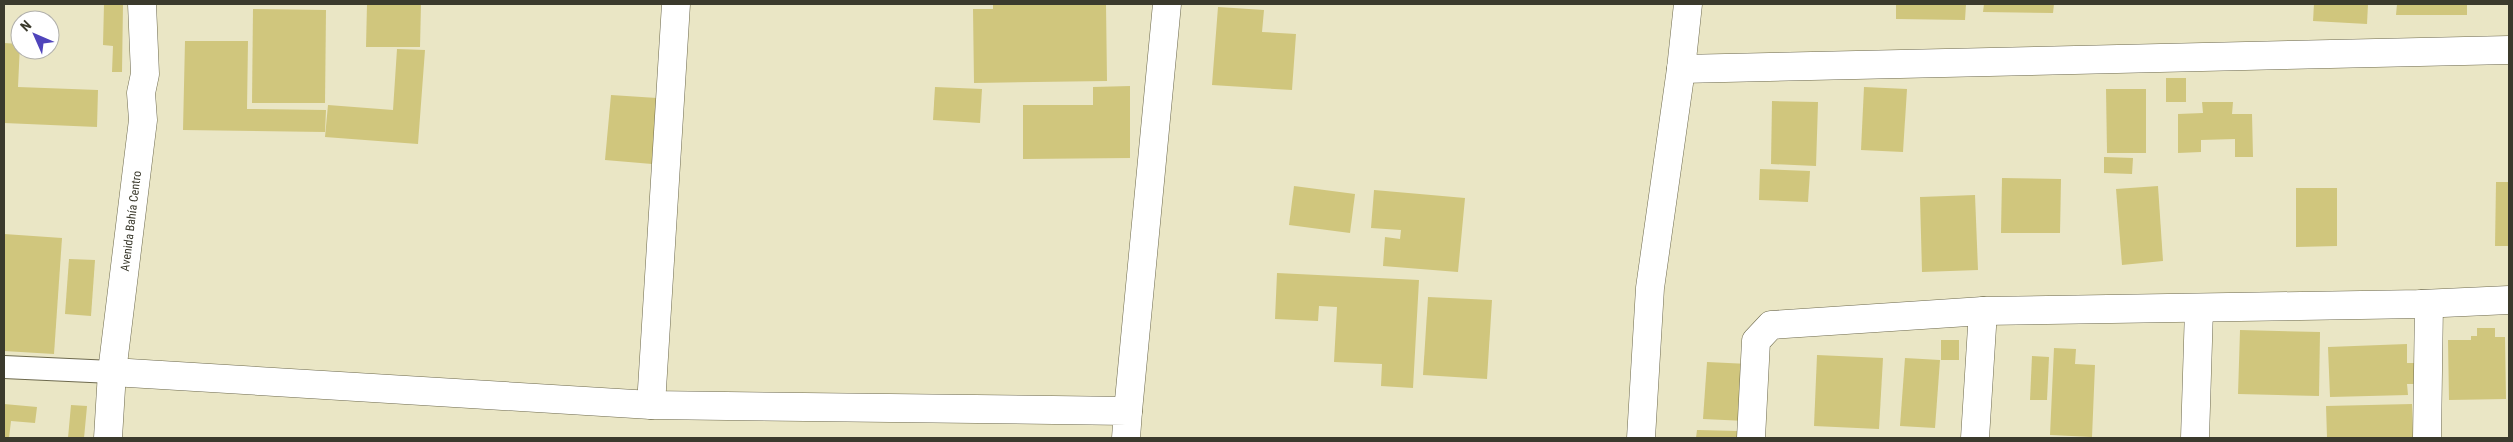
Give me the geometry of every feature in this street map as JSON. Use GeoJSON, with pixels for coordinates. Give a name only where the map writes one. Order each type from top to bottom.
{"type":"FeatureCollection","features":[{"type":"Feature","properties":{"kind":"street","name":"Avenida Bahía Centro"},"geometry":{"type":"LineString","coordinates":[[108,438],[112,372],[143,120],[141,93],[145,74],[142,4]]}},
{"type":"Feature","properties":{"kind":"street"},"geometry":{"type":"LineString","coordinates":[[651,405],[676,4]]}},
{"type":"Feature","properties":{"kind":"street"},"geometry":{"type":"LineString","coordinates":[[1126,438],[1167,4]]}},
{"type":"Feature","properties":{"kind":"street"},"geometry":{"type":"LineString","coordinates":[[1641,438],[1650,288],[1681,69],[1688,4]]}},
{"type":"Feature","properties":{"kind":"street"},"geometry":{"type":"LineString","coordinates":[[1681,69],[2509,50]]}},
{"type":"Feature","properties":{"kind":"street"},"geometry":{"type":"LineString","coordinates":[[1751,438],[1756,340],[1771,325],[1982,311],[2199,309],[2429,304],[2509,300]]}},
{"type":"Feature","properties":{"kind":"street"},"geometry":{"type":"LineString","coordinates":[[2426,438],[2429,304]]}},
{"type":"Feature","properties":{"kind":"street"},"geometry":{"type":"LineString","coordinates":[[2195,438],[2199,309]]}},
{"type":"Feature","properties":{"kind":"street"},"geometry":{"type":"LineString","coordinates":[[1975,438],[1982,311]]}},
{"type":"Feature","properties":{"kind":"street"},"geometry":{"type":"LineString","coordinates":[[112,372],[651,405],[1128,410]]}},
{"type":"Feature","properties":{"kind":"lane"},"geometry":{"type":"LineString","coordinates":[[4,368],[112,372]]}},
{"type":"Feature","properties":{"kind":"building"},"geometry":{"type":"Polygon","coordinates":[[[104,4],[123,4],[122,72],[112,72],[113,46],[103,45],[104,4]]]}},
{"type":"Feature","properties":{"kind":"building"},"geometry":{"type":"Polygon","coordinates":[[[367,4],[421,4],[420,47],[366,47],[367,4]]]}},
{"type":"Feature","properties":{"kind":"building"},"geometry":{"type":"Polygon","coordinates":[[[993,4],[1106,4],[1107,81],[974,83],[973,9],[993,9],[993,4]]]}},
{"type":"Feature","properties":{"kind":"building"},"geometry":{"type":"Polygon","coordinates":[[[1896,4],[1966,4],[1965,20],[1896,19],[1896,4]]]}},
{"type":"Feature","properties":{"kind":"building"},"geometry":{"type":"Polygon","coordinates":[[[1984,4],[2054,4],[2053,13],[1983,12],[1984,4]]]}},
{"type":"Feature","properties":{"kind":"building"},"geometry":{"type":"Polygon","coordinates":[[[2314,4],[2368,4],[2367,24],[2313,21],[2314,4]]]}},
{"type":"Feature","properties":{"kind":"building"},"geometry":{"type":"Polygon","coordinates":[[[2397,4],[2467,4],[2467,15],[2396,15],[2397,4]]]}},
{"type":"Feature","properties":{"kind":"building"},"geometry":{"type":"Polygon","coordinates":[[[1218,7],[1264,10],[1262,32],[1296,34],[1292,90],[1212,85],[1218,7]]]}},
{"type":"Feature","properties":{"kind":"building"},"geometry":{"type":"Polygon","coordinates":[[[253,9],[326,10],[325,103],[252,103],[253,9]]]}},
{"type":"Feature","properties":{"kind":"building"},"geometry":{"type":"Polygon","coordinates":[[[185,41],[248,41],[247,109],[326,110],[325,132],[183,130],[185,41]]]}},
{"type":"Feature","properties":{"kind":"building"},"geometry":{"type":"Polygon","coordinates":[[[4,43],[10,43],[10,60],[19,60],[18,87],[98,90],[97,127],[4,123],[4,43]]]}},
{"type":"Feature","properties":{"kind":"building"},"geometry":{"type":"Polygon","coordinates":[[[397,49],[425,50],[418,144],[325,137],[328,105],[393,110],[397,49]]]}},
{"type":"Feature","properties":{"kind":"building"},"geometry":{"type":"Polygon","coordinates":[[[2166,78],[2186,78],[2186,102],[2166,102],[2166,78]]]}},
{"type":"Feature","properties":{"kind":"building"},"geometry":{"type":"Polygon","coordinates":[[[1130,86],[1130,158],[1023,159],[1023,105],[1093,105],[1093,87],[1130,86]]]}},
{"type":"Feature","properties":{"kind":"building"},"geometry":{"type":"Polygon","coordinates":[[[935,87],[982,89],[980,123],[933,120],[935,87]]]}},
{"type":"Feature","properties":{"kind":"building"},"geometry":{"type":"Polygon","coordinates":[[[1864,87],[1907,89],[1903,152],[1861,150],[1864,87]]]}},
{"type":"Feature","properties":{"kind":"building"},"geometry":{"type":"Polygon","coordinates":[[[2106,89],[2146,89],[2146,153],[2107,153],[2106,89]]]}},
{"type":"Feature","properties":{"kind":"building"},"geometry":{"type":"Polygon","coordinates":[[[611,95],[657,98],[652,164],[605,160],[611,95]]]}},
{"type":"Feature","properties":{"kind":"building"},"geometry":{"type":"Polygon","coordinates":[[[1772,101],[1818,102],[1816,166],[1771,164],[1772,101]]]}},
{"type":"Feature","properties":{"kind":"building"},"geometry":{"type":"Polygon","coordinates":[[[2202,102],[2233,102],[2232,114],[2252,114],[2253,157],[2235,157],[2235,139],[2201,140],[2201,152],[2178,153],[2178,114],[2203,113],[2202,102]]]}},
{"type":"Feature","properties":{"kind":"building"},"geometry":{"type":"Polygon","coordinates":[[[2104,157],[2133,158],[2132,174],[2104,173],[2104,157]]]}},
{"type":"Feature","properties":{"kind":"building"},"geometry":{"type":"Polygon","coordinates":[[[1760,169],[1810,171],[1808,202],[1759,200],[1760,169]]]}},
{"type":"Feature","properties":{"kind":"building"},"geometry":{"type":"Polygon","coordinates":[[[2002,178],[2061,179],[2060,233],[2001,233],[2002,178]]]}},
{"type":"Feature","properties":{"kind":"building"},"geometry":{"type":"Polygon","coordinates":[[[2496,182],[2509,182],[2509,246],[2495,246],[2496,182]]]}},
{"type":"Feature","properties":{"kind":"building"},"geometry":{"type":"Polygon","coordinates":[[[1294,186],[1355,194],[1350,233],[1289,225],[1294,186]]]}},
{"type":"Feature","properties":{"kind":"building"},"geometry":{"type":"Polygon","coordinates":[[[2158,186],[2163,261],[2122,265],[2116,189],[2158,186]]]}},
{"type":"Feature","properties":{"kind":"building"},"geometry":{"type":"Polygon","coordinates":[[[2296,188],[2337,188],[2337,246],[2296,247],[2296,188]]]}},
{"type":"Feature","properties":{"kind":"building"},"geometry":{"type":"Polygon","coordinates":[[[1374,190],[1465,198],[1458,272],[1383,266],[1385,237],[1400,239],[1401,230],[1371,228],[1374,190]]]}},
{"type":"Feature","properties":{"kind":"building"},"geometry":{"type":"Polygon","coordinates":[[[1975,195],[1978,270],[1922,272],[1920,197],[1975,195]]]}},
{"type":"Feature","properties":{"kind":"building"},"geometry":{"type":"Polygon","coordinates":[[[4,234],[62,238],[54,354],[4,351],[4,234]]]}},
{"type":"Feature","properties":{"kind":"building"},"geometry":{"type":"Polygon","coordinates":[[[69,259],[95,260],[91,316],[65,314],[69,259]]]}},
{"type":"Feature","properties":{"kind":"building"},"geometry":{"type":"Polygon","coordinates":[[[1277,273],[1419,280],[1413,388],[1381,386],[1382,364],[1334,362],[1337,307],[1319,306],[1318,321],[1275,319],[1277,273]]]}},
{"type":"Feature","properties":{"kind":"building"},"geometry":{"type":"Polygon","coordinates":[[[1428,297],[1492,300],[1487,379],[1423,375],[1428,297]]]}},
{"type":"Feature","properties":{"kind":"building"},"geometry":{"type":"Polygon","coordinates":[[[2477,328],[2495,328],[2495,337],[2505,337],[2506,399],[2449,400],[2448,340],[2471,340],[2471,336],[2477,336],[2477,328]]]}},
{"type":"Feature","properties":{"kind":"building"},"geometry":{"type":"Polygon","coordinates":[[[2240,330],[2320,332],[2319,396],[2238,394],[2240,330]]]}},
{"type":"Feature","properties":{"kind":"building"},"geometry":{"type":"Polygon","coordinates":[[[1941,340],[1959,340],[1959,360],[1941,360],[1941,340]]]}},
{"type":"Feature","properties":{"kind":"building"},"geometry":{"type":"Polygon","coordinates":[[[2407,344],[2407,363],[2416,363],[2417,384],[2407,384],[2408,395],[2330,397],[2328,347],[2407,344]]]}},
{"type":"Feature","properties":{"kind":"building"},"geometry":{"type":"Polygon","coordinates":[[[2054,348],[2076,349],[2075,364],[2095,365],[2092,437],[2050,435],[2054,348]]]}},
{"type":"Feature","properties":{"kind":"building"},"geometry":{"type":"Polygon","coordinates":[[[1817,355],[1883,358],[1879,429],[1814,426],[1817,355]]]}},
{"type":"Feature","properties":{"kind":"building"},"geometry":{"type":"Polygon","coordinates":[[[2032,356],[2049,357],[2047,400],[2030,400],[2032,356]]]}},
{"type":"Feature","properties":{"kind":"building"},"geometry":{"type":"Polygon","coordinates":[[[1905,358],[1940,360],[1935,428],[1900,426],[1905,358]]]}},
{"type":"Feature","properties":{"kind":"building"},"geometry":{"type":"Polygon","coordinates":[[[1707,362],[1749,364],[1746,421],[1703,419],[1707,362]]]}},
{"type":"Feature","properties":{"kind":"building"},"geometry":{"type":"Polygon","coordinates":[[[4,404],[37,407],[35,423],[11,421],[9,438],[4,438],[4,404]]]}},
{"type":"Feature","properties":{"kind":"building"},"geometry":{"type":"Polygon","coordinates":[[[2412,404],[2413,438],[2327,438],[2326,406],[2412,404]]]}},
{"type":"Feature","properties":{"kind":"building"},"geometry":{"type":"Polygon","coordinates":[[[71,405],[87,406],[84,438],[68,438],[71,405]]]}},
{"type":"Feature","properties":{"kind":"building"},"geometry":{"type":"Polygon","coordinates":[[[1697,430],[1739,431],[1739,438],[1696,438],[1697,430]]]}}]}
